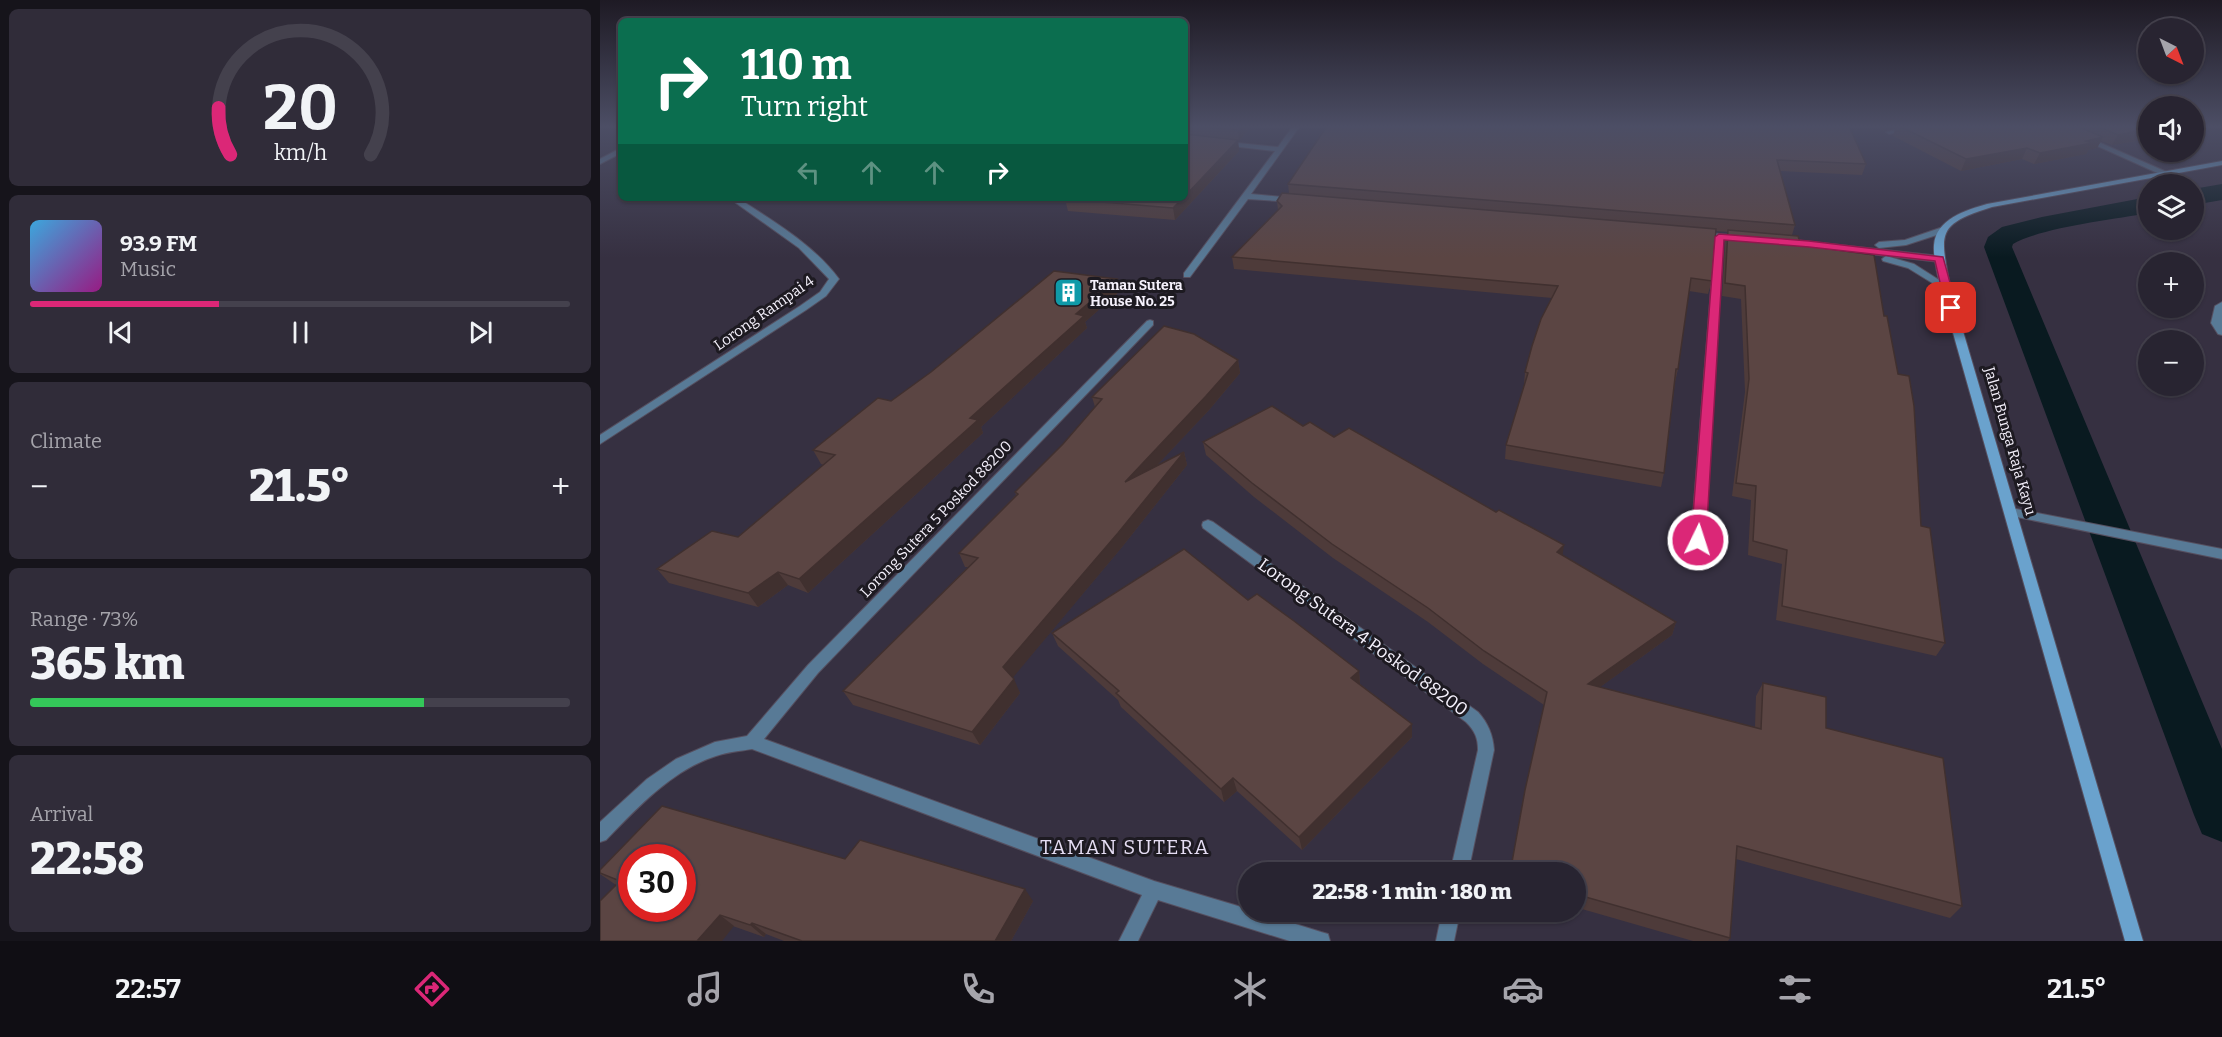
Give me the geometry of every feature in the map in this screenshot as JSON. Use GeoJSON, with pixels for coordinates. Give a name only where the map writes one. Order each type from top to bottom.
{"type":"FeatureCollection","features":[{"type":"Feature","properties":{"kind":"street"},"geometry":{"type":"LineString","coordinates":[[1187,275],[1264,170]]}},
{"type":"Feature","properties":{"kind":"street"},"geometry":{"type":"LineString","coordinates":[[2158,170],[2165,173]]}},
{"type":"Feature","properties":{"kind":"street"},"geometry":{"type":"LineString","coordinates":[[1809,244],[1892,245],[1942,230],[1971,211],[1998,203],[2183,170]]}},
{"type":"Feature","properties":{"kind":"street"},"geometry":{"type":"LineString","coordinates":[[1246,196],[1305,201]]}},
{"type":"Feature","properties":{"kind":"street","name":"Lorong Rampai 4"},"geometry":{"type":"LineString","coordinates":[[600,440],[803,308],[823,294],[834,279],[826,267],[813,256],[737,201]]}},
{"type":"Feature","properties":{"kind":"street","name":"Jalan Bunga Raja Kayu"},"geometry":{"type":"LineString","coordinates":[[1942,230],[1938,243],[1945,287],[2134,941]]}},
{"type":"Feature","properties":{"kind":"street"},"geometry":{"type":"LineString","coordinates":[[1684,234],[1753,240]]}},
{"type":"Feature","properties":{"kind":"street"},"geometry":{"type":"LineString","coordinates":[[1698,540],[1719,237]]}},
{"type":"Feature","properties":{"kind":"street"},"geometry":{"type":"LineString","coordinates":[[1775,241],[1940,259]]}},
{"type":"Feature","properties":{"kind":"street"},"geometry":{"type":"LineString","coordinates":[[1809,244],[1880,257],[1911,266],[1945,287]]}},
{"type":"Feature","properties":{"kind":"street"},"geometry":{"type":"LineString","coordinates":[[2222,305],[2216,323],[2222,332]]}},
{"type":"Feature","properties":{"kind":"street","name":"Lorong Sutera 5 Poskod 88200"},"geometry":{"type":"LineString","coordinates":[[752,742],[813,669],[1149,323]]}},
{"type":"Feature","properties":{"kind":"street"},"geometry":{"type":"LineString","coordinates":[[2011,512],[2222,554]]}},
{"type":"Feature","properties":{"kind":"street","name":"Lorong Sutera 4 Poskod 88200"},"geometry":{"type":"LineString","coordinates":[[1209,525],[1472,717],[1481,726],[1486,737],[1486,750],[1461,862]]}},
{"type":"Feature","properties":{"kind":"street"},"geometry":{"type":"LineString","coordinates":[[600,834],[644,791],[688,761],[715,749],[752,742],[1154,890],[1321,941]]}},
{"type":"Feature","properties":{"kind":"street"},"geometry":{"type":"LineString","coordinates":[[1128,941],[1154,890]]}},
{"type":"Feature","properties":{"kind":"street"},"geometry":{"type":"LineString","coordinates":[[1445,941],[1449,922]]}},
{"type":"Feature","properties":{"kind":"building"},"geometry":{"type":"Polygon","coordinates":[[[1188,170],[1210,170],[1188,193],[1188,170]]]}},
{"type":"Feature","properties":{"kind":"building"},"geometry":{"type":"Polygon","coordinates":[[[1297,170],[1780,170],[1795,225],[1288,184],[1297,170]]]}},
{"type":"Feature","properties":{"kind":"building"},"geometry":{"type":"Polygon","coordinates":[[[1282,193],[1716,229],[1712,281],[1691,278],[1678,369],[1676,369],[1664,473],[1506,445],[1528,373],[1525,372],[1532,346],[1541,319],[1558,286],[1232,257],[1282,206],[1277,201],[1282,193]]]}},
{"type":"Feature","properties":{"kind":"building"},"geometry":{"type":"Polygon","coordinates":[[[1089,201],[1180,201],[1173,208],[1089,201]]]}},
{"type":"Feature","properties":{"kind":"building"},"geometry":{"type":"Polygon","coordinates":[[[1728,230],[1798,236],[1801,245],[1874,255],[1884,316],[1887,316],[1898,374],[1909,376],[1914,406],[1921,526],[1930,528],[1945,643],[1782,606],[1787,550],[1753,541],[1756,486],[1736,483],[1749,379],[1745,286],[1725,283],[1728,230]]]}},
{"type":"Feature","properties":{"kind":"building"},"geometry":{"type":"Polygon","coordinates":[[[1054,271],[1117,279],[1076,314],[1084,316],[970,418],[978,420],[799,579],[778,572],[748,593],[657,569],[712,531],[738,537],[835,455],[813,450],[878,398],[891,401],[931,372],[1054,271]]]}},
{"type":"Feature","properties":{"kind":"building"},"geometry":{"type":"Polygon","coordinates":[[[1164,326],[1194,334],[1238,360],[1125,482],[1184,452],[1003,667],[1014,679],[972,732],[843,691],[978,558],[959,553],[1018,494],[1015,492],[1063,444],[1102,399],[1092,397],[1164,326]]]}},
{"type":"Feature","properties":{"kind":"building"},"geometry":{"type":"Polygon","coordinates":[[[1272,406],[1303,426],[1310,422],[1334,437],[1349,428],[1496,512],[1499,510],[1564,545],[1557,552],[1676,622],[1588,684],[1761,729],[1763,683],[1826,697],[1826,728],[1943,758],[1962,906],[1737,846],[1730,938],[1586,897],[1586,862],[1512,862],[1547,692],[1484,651],[1428,608],[1332,544],[1203,442],[1272,406]]]}},
{"type":"Feature","properties":{"kind":"building"},"geometry":{"type":"Polygon","coordinates":[[[1184,549],[1248,600],[1257,594],[1294,621],[1359,671],[1351,678],[1412,724],[1299,837],[1233,778],[1221,789],[1116,693],[1119,691],[1052,633],[1184,549]]]}},
{"type":"Feature","properties":{"kind":"building"},"geometry":{"type":"Polygon","coordinates":[[[662,806],[845,859],[860,840],[1025,889],[995,941],[802,941],[752,923],[750,925],[720,915],[697,941],[600,941],[600,901],[618,883],[618,922],[696,922],[696,844],[625,844],[662,806]]]}},
{"type":"Feature","properties":{"kind":"building"},"geometry":{"type":"Polygon","coordinates":[[[618,851],[618,880],[600,873],[600,870],[618,851]]]}},
{"type":"Feature","properties":{"kind":"waterway"},"geometry":{"type":"LineString","coordinates":[[2204,195],[2222,192]]}},
{"type":"Feature","properties":{"kind":"waterway"},"geometry":{"type":"LineString","coordinates":[[2138,207],[2012,233],[2003,238],[1998,243],[1998,247],[2222,815]]}},
{"type":"Feature","properties":{"kind":"place","name":"Taman Sutera House No. 25"},"geometry":{"type":"Point","coordinates":[1069,293]}},
{"type":"Feature","properties":{"kind":"district","name":"TAMAN SUTERA"},"geometry":{"type":"Point","coordinates":[1125,847]}},
{"type":"Feature","properties":{"kind":"route"},"geometry":{"type":"LineString","coordinates":[[1698,540],[1719,237],[1809,244],[1940,259],[1951,308]]}}]}
